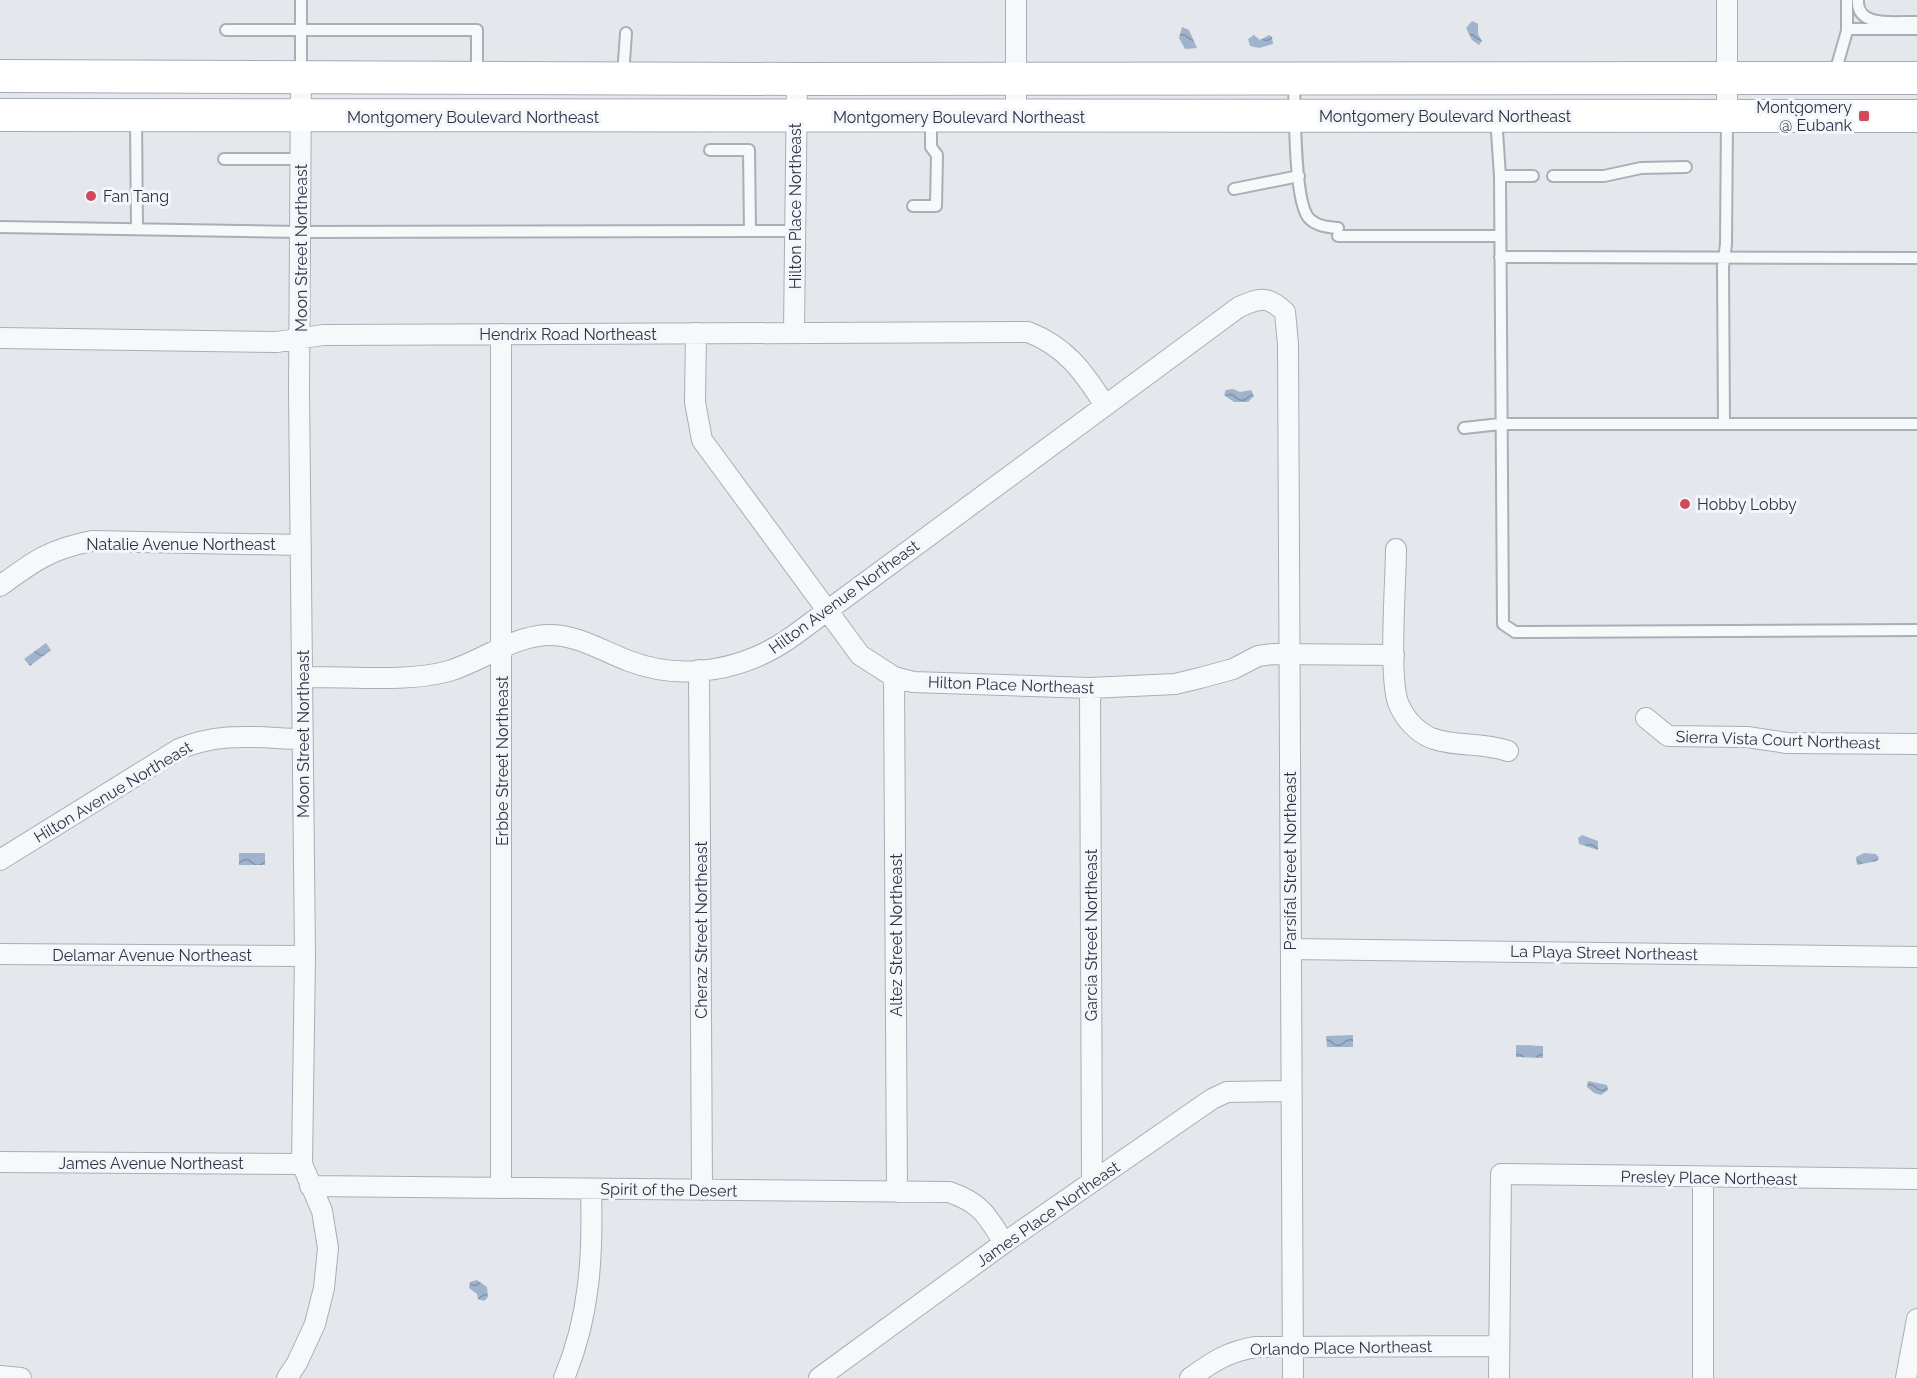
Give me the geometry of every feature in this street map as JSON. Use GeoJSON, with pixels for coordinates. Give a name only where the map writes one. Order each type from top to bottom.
{"type":"FeatureCollection","features":[{"type":"Feature","properties":{"kind":"main road"},"geometry":{"type":"LineString","coordinates":[[0,76],[477,79],[1917,78]]}},
{"type":"Feature","properties":{"kind":"main road"},"geometry":{"type":"LineString","coordinates":[[1903,116],[1892,105],[1896,102],[1917,99]]}},
{"type":"Feature","properties":{"kind":"main road","name":"Montgomery Boulevard Northeast"},"geometry":{"type":"LineString","coordinates":[[0,115],[1496,117],[1728,114],[1903,116]]}},
{"type":"Feature","properties":{"kind":"street"},"geometry":{"type":"LineString","coordinates":[[1016,0],[1016,116]]}},
{"type":"Feature","properties":{"kind":"street"},"geometry":{"type":"LineString","coordinates":[[1727,0],[1728,114]]}},
{"type":"Feature","properties":{"kind":"street","name":"Moon Street Northeast"},"geometry":{"type":"LineString","coordinates":[[287,1378],[297,1363],[315,1324],[324,1288],[328,1248],[322,1211],[302,1164],[304,956],[300,338],[301,78]]}},
{"type":"Feature","properties":{"kind":"street","name":"Hilton Place Northeast"},"geometry":{"type":"LineString","coordinates":[[794,332],[797,231],[797,79]]}},
{"type":"Feature","properties":{"kind":"street","name":"Hilton Avenue Northeast"},"geometry":{"type":"LineString","coordinates":[[303,677],[426,676],[449,670],[528,638],[547,635],[572,637],[653,668],[699,670],[747,663],[772,651],[1239,307],[1258,299],[1273,300],[1285,312],[1288,344]]}},
{"type":"Feature","properties":{"kind":"street","name":"Hendrix Road Northeast"},"geometry":{"type":"LineString","coordinates":[[0,338],[277,342],[300,338],[501,334],[1028,332],[1047,339],[1070,356],[1104,405]]}},
{"type":"Feature","properties":{"kind":"street","name":"Hilton Place Northeast"},"geometry":{"type":"LineString","coordinates":[[696,333],[695,402],[702,440],[860,655],[876,668],[894,677],[930,684],[1090,688],[1175,684],[1233,669],[1258,656],[1394,655]]}},
{"type":"Feature","properties":{"kind":"street","name":"Erbbe Street Northeast"},"geometry":{"type":"LineString","coordinates":[[501,334],[501,1187]]}},
{"type":"Feature","properties":{"kind":"street","name":"Parsifal Street Northeast"},"geometry":{"type":"LineString","coordinates":[[1288,344],[1293,1378]]}},
{"type":"Feature","properties":{"kind":"street","name":"Natalie Avenue Northeast"},"geometry":{"type":"LineString","coordinates":[[0,586],[32,563],[61,547],[92,542],[301,545]]}},
{"type":"Feature","properties":{"kind":"street"},"geometry":{"type":"LineString","coordinates":[[1396,549],[1394,655],[1398,705],[1417,730],[1443,742],[1477,743],[1508,750]]}},
{"type":"Feature","properties":{"kind":"street","name":"Cheraz Street Northeast"},"geometry":{"type":"LineString","coordinates":[[699,670],[702,1190]]}},
{"type":"Feature","properties":{"kind":"street","name":"Altez Street Northeast"},"geometry":{"type":"LineString","coordinates":[[894,677],[897,1192]]}},
{"type":"Feature","properties":{"kind":"street","name":"Garcia Street Northeast"},"geometry":{"type":"LineString","coordinates":[[1090,688],[1092,1182]]}},
{"type":"Feature","properties":{"kind":"street","name":"Sierra Vista Court Northeast"},"geometry":{"type":"LineString","coordinates":[[1646,718],[1668,736],[1747,737],[1787,743],[1917,744]]}},
{"type":"Feature","properties":{"kind":"street","name":"Hilton Avenue Northeast"},"geometry":{"type":"LineString","coordinates":[[0,860],[179,749],[196,742],[213,737],[303,739]]}},
{"type":"Feature","properties":{"kind":"street","name":"La Playa Street Northeast"},"geometry":{"type":"LineString","coordinates":[[1291,949],[1917,957]]}},
{"type":"Feature","properties":{"kind":"street","name":"Delamar Avenue Northeast"},"geometry":{"type":"LineString","coordinates":[[0,954],[304,956]]}},
{"type":"Feature","properties":{"kind":"street","name":"James Place Northeast"},"geometry":{"type":"LineString","coordinates":[[819,1378],[1004,1243],[1212,1099],[1227,1092],[1291,1090]]}},
{"type":"Feature","properties":{"kind":"street","name":"James Avenue Northeast"},"geometry":{"type":"LineString","coordinates":[[0,1162],[302,1164]]}},
{"type":"Feature","properties":{"kind":"street","name":"Presley Place Northeast"},"geometry":{"type":"LineString","coordinates":[[1499,1346],[1501,1174],[1703,1179],[1917,1179]]}},
{"type":"Feature","properties":{"kind":"street"},"geometry":{"type":"LineString","coordinates":[[1703,1179],[1703,1378]]}},
{"type":"Feature","properties":{"kind":"street","name":"Spirit of the Desert"},"geometry":{"type":"LineString","coordinates":[[310,1186],[949,1192],[969,1199],[983,1209],[1004,1243]]}},
{"type":"Feature","properties":{"kind":"street"},"geometry":{"type":"LineString","coordinates":[[564,1378],[586,1312],[591,1264],[591,1189]]}},
{"type":"Feature","properties":{"kind":"street"},"geometry":{"type":"LineString","coordinates":[[1906,1378],[1917,1319]]}},
{"type":"Feature","properties":{"kind":"street"},"geometry":{"type":"LineString","coordinates":[[1499,1346],[1499,1378]]}},
{"type":"Feature","properties":{"kind":"street","name":"Orlando Place Northeast"},"geometry":{"type":"LineString","coordinates":[[1190,1378],[1215,1360],[1234,1351],[1256,1347],[1499,1346]]}},
{"type":"Feature","properties":{"kind":"street"},"geometry":{"type":"LineString","coordinates":[[0,1376],[21,1378]]}},
{"type":"Feature","properties":{"kind":"lane"},"geometry":{"type":"LineString","coordinates":[[301,0],[301,78]]}},
{"type":"Feature","properties":{"kind":"lane"},"geometry":{"type":"LineString","coordinates":[[1834,78],[1847,29],[1847,0]]}},
{"type":"Feature","properties":{"kind":"lane"},"geometry":{"type":"LineString","coordinates":[[1857,0],[1861,15],[1872,21],[1917,22]]}},
{"type":"Feature","properties":{"kind":"lane"},"geometry":{"type":"LineString","coordinates":[[1847,29],[1917,29]]}},
{"type":"Feature","properties":{"kind":"lane"},"geometry":{"type":"LineString","coordinates":[[226,30],[477,30],[477,79]]}},
{"type":"Feature","properties":{"kind":"lane"},"geometry":{"type":"LineString","coordinates":[[622,79],[626,33]]}},
{"type":"Feature","properties":{"kind":"lane"},"geometry":{"type":"LineString","coordinates":[[1294,78],[1301,201],[1309,219],[1338,232],[1500,236]]}},
{"type":"Feature","properties":{"kind":"lane"},"geometry":{"type":"LineString","coordinates":[[1724,424],[1724,258],[1728,114]]}},
{"type":"Feature","properties":{"kind":"lane"},"geometry":{"type":"LineString","coordinates":[[136,115],[137,229]]}},
{"type":"Feature","properties":{"kind":"lane"},"geometry":{"type":"LineString","coordinates":[[913,206],[936,206],[937,155],[931,147],[931,117]]}},
{"type":"Feature","properties":{"kind":"lane"},"geometry":{"type":"LineString","coordinates":[[1496,117],[1500,176],[1503,624],[1515,632],[1917,630]]}},
{"type":"Feature","properties":{"kind":"lane"},"geometry":{"type":"LineString","coordinates":[[710,150],[748,150],[750,231]]}},
{"type":"Feature","properties":{"kind":"lane"},"geometry":{"type":"LineString","coordinates":[[224,159],[301,159]]}},
{"type":"Feature","properties":{"kind":"lane"},"geometry":{"type":"LineString","coordinates":[[1553,176],[1604,176],[1641,168],[1686,167]]}},
{"type":"Feature","properties":{"kind":"lane"},"geometry":{"type":"LineString","coordinates":[[1234,189],[1299,176]]}},
{"type":"Feature","properties":{"kind":"lane"},"geometry":{"type":"LineString","coordinates":[[1500,176],[1533,176]]}},
{"type":"Feature","properties":{"kind":"lane"},"geometry":{"type":"LineString","coordinates":[[0,226],[300,232],[797,231]]}},
{"type":"Feature","properties":{"kind":"lane"},"geometry":{"type":"LineString","coordinates":[[1500,258],[1917,258]]}},
{"type":"Feature","properties":{"kind":"lane"},"geometry":{"type":"LineString","coordinates":[[1464,428],[1500,424],[1917,424]]}},
{"type":"Feature","properties":{"kind":"water"},"geometry":{"type":"Polygon","coordinates":[[[1472,21],[1478,24],[1478,34],[1482,41],[1479,45],[1472,40],[1466,28],[1472,21]]]}},
{"type":"Feature","properties":{"kind":"water"},"geometry":{"type":"Polygon","coordinates":[[[1182,27],[1189,30],[1197,48],[1185,49],[1179,38],[1182,27]]]}},
{"type":"Feature","properties":{"kind":"water"},"geometry":{"type":"Polygon","coordinates":[[[1254,35],[1260,40],[1269,35],[1272,37],[1273,44],[1259,48],[1250,46],[1248,39],[1254,35]]]}},
{"type":"Feature","properties":{"kind":"water"},"geometry":{"type":"Polygon","coordinates":[[[1233,389],[1240,392],[1251,390],[1254,396],[1248,402],[1234,402],[1224,395],[1226,390],[1233,389]]]}},
{"type":"Feature","properties":{"kind":"water"},"geometry":{"type":"Polygon","coordinates":[[[46,643],[51,650],[30,666],[24,659],[46,643]]]}},
{"type":"Feature","properties":{"kind":"water"},"geometry":{"type":"Polygon","coordinates":[[[1582,835],[1598,841],[1598,850],[1579,844],[1578,838],[1582,835]]]}},
{"type":"Feature","properties":{"kind":"water"},"geometry":{"type":"Polygon","coordinates":[[[239,853],[265,853],[265,865],[239,865],[239,853]]]}},
{"type":"Feature","properties":{"kind":"water"},"geometry":{"type":"Polygon","coordinates":[[[1864,853],[1876,854],[1879,858],[1877,861],[1857,865],[1856,857],[1864,853]]]}},
{"type":"Feature","properties":{"kind":"water"},"geometry":{"type":"Polygon","coordinates":[[[1353,1035],[1353,1047],[1327,1047],[1326,1036],[1353,1035]]]}},
{"type":"Feature","properties":{"kind":"water"},"geometry":{"type":"Polygon","coordinates":[[[1516,1045],[1543,1046],[1543,1058],[1516,1057],[1516,1045]]]}},
{"type":"Feature","properties":{"kind":"water"},"geometry":{"type":"Polygon","coordinates":[[[1588,1081],[1607,1085],[1608,1090],[1601,1095],[1594,1093],[1587,1087],[1588,1081]]]}},
{"type":"Feature","properties":{"kind":"water"},"geometry":{"type":"Polygon","coordinates":[[[477,1280],[487,1287],[488,1297],[484,1301],[478,1299],[477,1294],[469,1288],[470,1282],[477,1280]]]}},
{"type":"Feature","properties":{"kind":"place","name":"Montgomery @ Eubank"},"geometry":{"type":"Point","coordinates":[1864,116]}},
{"type":"Feature","properties":{"kind":"place","name":"Fan Tang"},"geometry":{"type":"Point","coordinates":[91,196]}},
{"type":"Feature","properties":{"kind":"place","name":"Hobby Lobby"},"geometry":{"type":"Point","coordinates":[1685,504]}}]}
